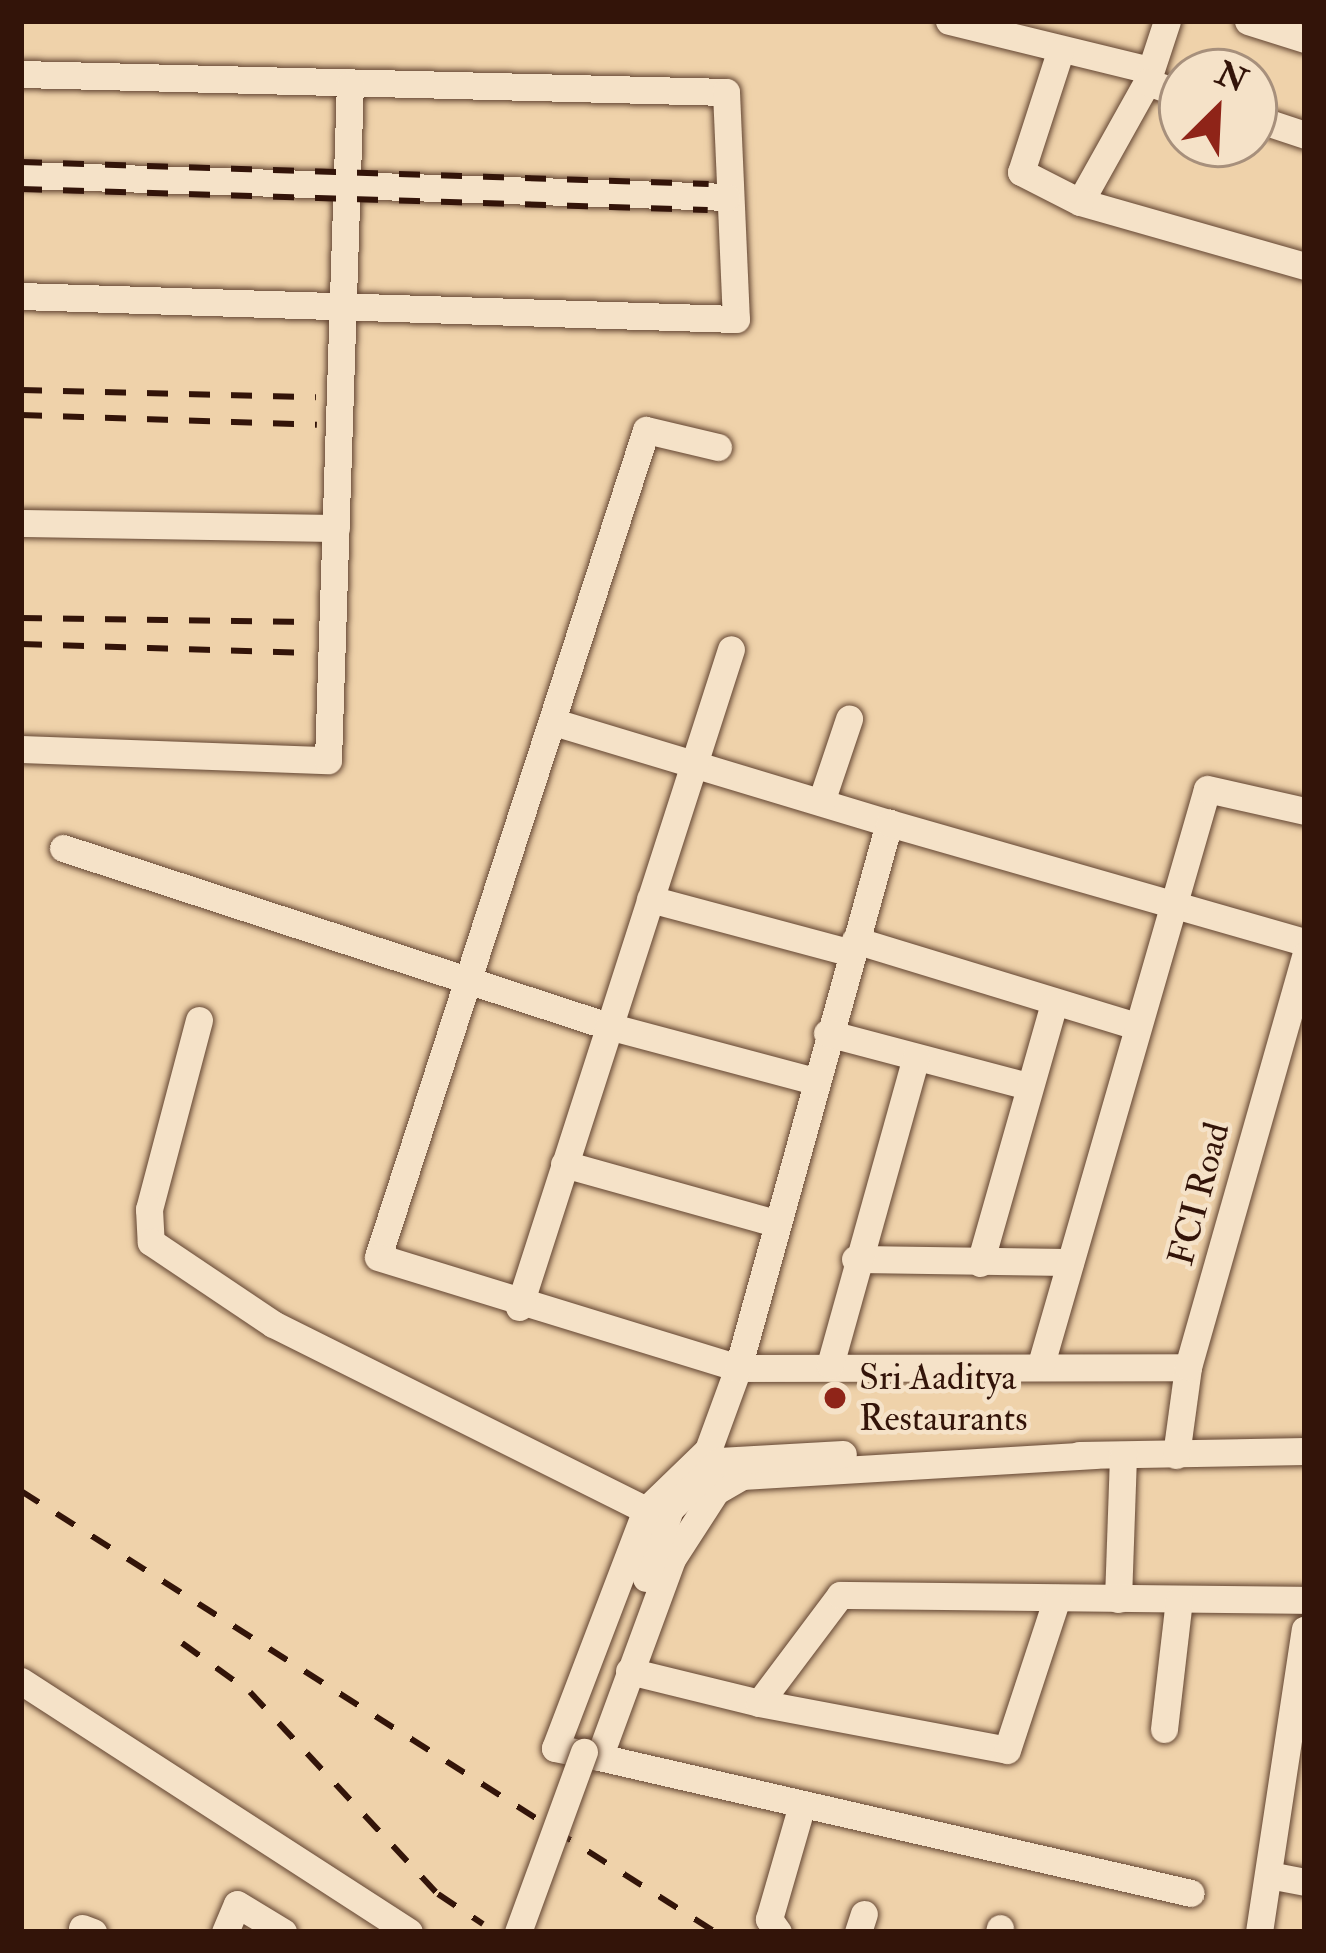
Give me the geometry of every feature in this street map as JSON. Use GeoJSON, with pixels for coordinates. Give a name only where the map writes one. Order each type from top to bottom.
{"type":"FeatureCollection","features":[{"type":"Feature","properties":{"kind":"street"},"geometry":{"type":"LineString","coordinates":[[949,21],[1158,81]]}},
{"type":"Feature","properties":{"kind":"street"},"geometry":{"type":"LineString","coordinates":[[1080,202],[1149,76],[1167,21]]}},
{"type":"Feature","properties":{"kind":"street"},"geometry":{"type":"LineString","coordinates":[[1248,21],[1305,39]]}},
{"type":"Feature","properties":{"kind":"street"},"geometry":{"type":"LineString","coordinates":[[1060,52],[1021,172],[1080,202],[1305,266]]}},
{"type":"Feature","properties":{"kind":"street"},"geometry":{"type":"LineString","coordinates":[[21,74],[726,92],[727,197],[736,320],[21,296]]}},
{"type":"Feature","properties":{"kind":"street"},"geometry":{"type":"LineString","coordinates":[[21,748],[328,760],[350,84]]}},
{"type":"Feature","properties":{"kind":"street"},"geometry":{"type":"LineString","coordinates":[[21,175],[727,197]]}},
{"type":"Feature","properties":{"kind":"street"},"geometry":{"type":"LineString","coordinates":[[718,446],[646,430],[377,1257],[519,1307],[738,1368],[1189,1367]]}},
{"type":"Feature","properties":{"kind":"street"},"geometry":{"type":"LineString","coordinates":[[21,523],[336,528]]}},
{"type":"Feature","properties":{"kind":"street"},"geometry":{"type":"LineString","coordinates":[[519,1307],[731,649]]}},
{"type":"Feature","properties":{"kind":"street"},"geometry":{"type":"LineString","coordinates":[[821,802],[849,719]]}},
{"type":"Feature","properties":{"kind":"street"},"geometry":{"type":"LineString","coordinates":[[554,722],[691,766],[1305,942]]}},
{"type":"Feature","properties":{"kind":"street"},"geometry":{"type":"LineString","coordinates":[[1041,1364],[1170,904],[1207,789],[1305,811]]}},
{"type":"Feature","properties":{"kind":"street"},"geometry":{"type":"LineString","coordinates":[[889,823],[772,1222],[738,1368],[708,1450],[646,1510],[555,1748],[1191,1893]]}},
{"type":"Feature","properties":{"kind":"street"},"geometry":{"type":"LineString","coordinates":[[63,848],[467,973],[608,1026],[814,1081]]}},
{"type":"Feature","properties":{"kind":"street"},"geometry":{"type":"LineString","coordinates":[[650,899],[853,946],[1136,1026]]}},
{"type":"Feature","properties":{"kind":"street","name":"FCI Road"},"geometry":{"type":"LineString","coordinates":[[1176,1455],[1189,1367],[1305,956]]}},
{"type":"Feature","properties":{"kind":"street"},"geometry":{"type":"LineString","coordinates":[[980,1263],[1024,1085],[1054,1003]]}},
{"type":"Feature","properties":{"kind":"street"},"geometry":{"type":"LineString","coordinates":[[199,1020],[149,1209],[152,1242],[273,1324],[646,1510]]}},
{"type":"Feature","properties":{"kind":"street"},"geometry":{"type":"LineString","coordinates":[[827,1033],[1024,1085]]}},
{"type":"Feature","properties":{"kind":"street"},"geometry":{"type":"LineString","coordinates":[[830,1365],[855,1259],[916,1058]]}},
{"type":"Feature","properties":{"kind":"street"},"geometry":{"type":"LineString","coordinates":[[564,1164],[772,1222]]}},
{"type":"Feature","properties":{"kind":"street"},"geometry":{"type":"LineString","coordinates":[[855,1259],[1070,1262]]}},
{"type":"Feature","properties":{"kind":"street"},"geometry":{"type":"LineString","coordinates":[[518,1932],[686,1486],[750,1452],[994,1456],[1305,1450]]}},
{"type":"Feature","properties":{"kind":"street"},"geometry":{"type":"LineString","coordinates":[[599,1756],[680,1541],[716,1490],[742,1476],[1109,1455]]}},
{"type":"Feature","properties":{"kind":"street"},"geometry":{"type":"LineString","coordinates":[[1109,1455],[1118,1599]]}},
{"type":"Feature","properties":{"kind":"street"},"geometry":{"type":"LineString","coordinates":[[759,1703],[840,1595],[1305,1600]]}},
{"type":"Feature","properties":{"kind":"street"},"geometry":{"type":"LineString","coordinates":[[629,1671],[759,1703],[1007,1750],[1057,1598]]}},
{"type":"Feature","properties":{"kind":"street"},"geometry":{"type":"LineString","coordinates":[[1164,1729],[1179,1600]]}},
{"type":"Feature","properties":{"kind":"street"},"geometry":{"type":"LineString","coordinates":[[1259,1932],[1274,1876],[1299,1730],[1305,1629]]}},
{"type":"Feature","properties":{"kind":"street"},"geometry":{"type":"LineString","coordinates":[[21,1681],[410,1932]]}},
{"type":"Feature","properties":{"kind":"street"},"geometry":{"type":"LineString","coordinates":[[778,1932],[770,1919],[802,1805]]}},
{"type":"Feature","properties":{"kind":"street"},"geometry":{"type":"LineString","coordinates":[[1274,1876],[1305,1882]]}},
{"type":"Feature","properties":{"kind":"street"},"geometry":{"type":"LineString","coordinates":[[225,1932],[237,1904],[284,1932]]}},
{"type":"Feature","properties":{"kind":"railway"},"geometry":{"type":"LineString","coordinates":[[21,162],[709,184]]}},
{"type":"Feature","properties":{"kind":"railway"},"geometry":{"type":"LineString","coordinates":[[21,189],[708,210]]}},
{"type":"Feature","properties":{"kind":"railway"},"geometry":{"type":"LineString","coordinates":[[21,390],[316,397]]}},
{"type":"Feature","properties":{"kind":"railway"},"geometry":{"type":"LineString","coordinates":[[21,415],[317,425]]}},
{"type":"Feature","properties":{"kind":"railway"},"geometry":{"type":"LineString","coordinates":[[21,618],[308,622]]}},
{"type":"Feature","properties":{"kind":"railway"},"geometry":{"type":"LineString","coordinates":[[21,644],[310,653]]}},
{"type":"Feature","properties":{"kind":"railway"},"geometry":{"type":"LineString","coordinates":[[21,1491],[715,1932]]}},
{"type":"Feature","properties":{"kind":"railway"},"geometry":{"type":"LineString","coordinates":[[182,1643],[250,1692],[438,1894],[483,1924]]}},
{"type":"Feature","properties":{"kind":"place","name":"Sri Aaditya Restaurants"},"geometry":{"type":"Point","coordinates":[835,1398]}}]}
